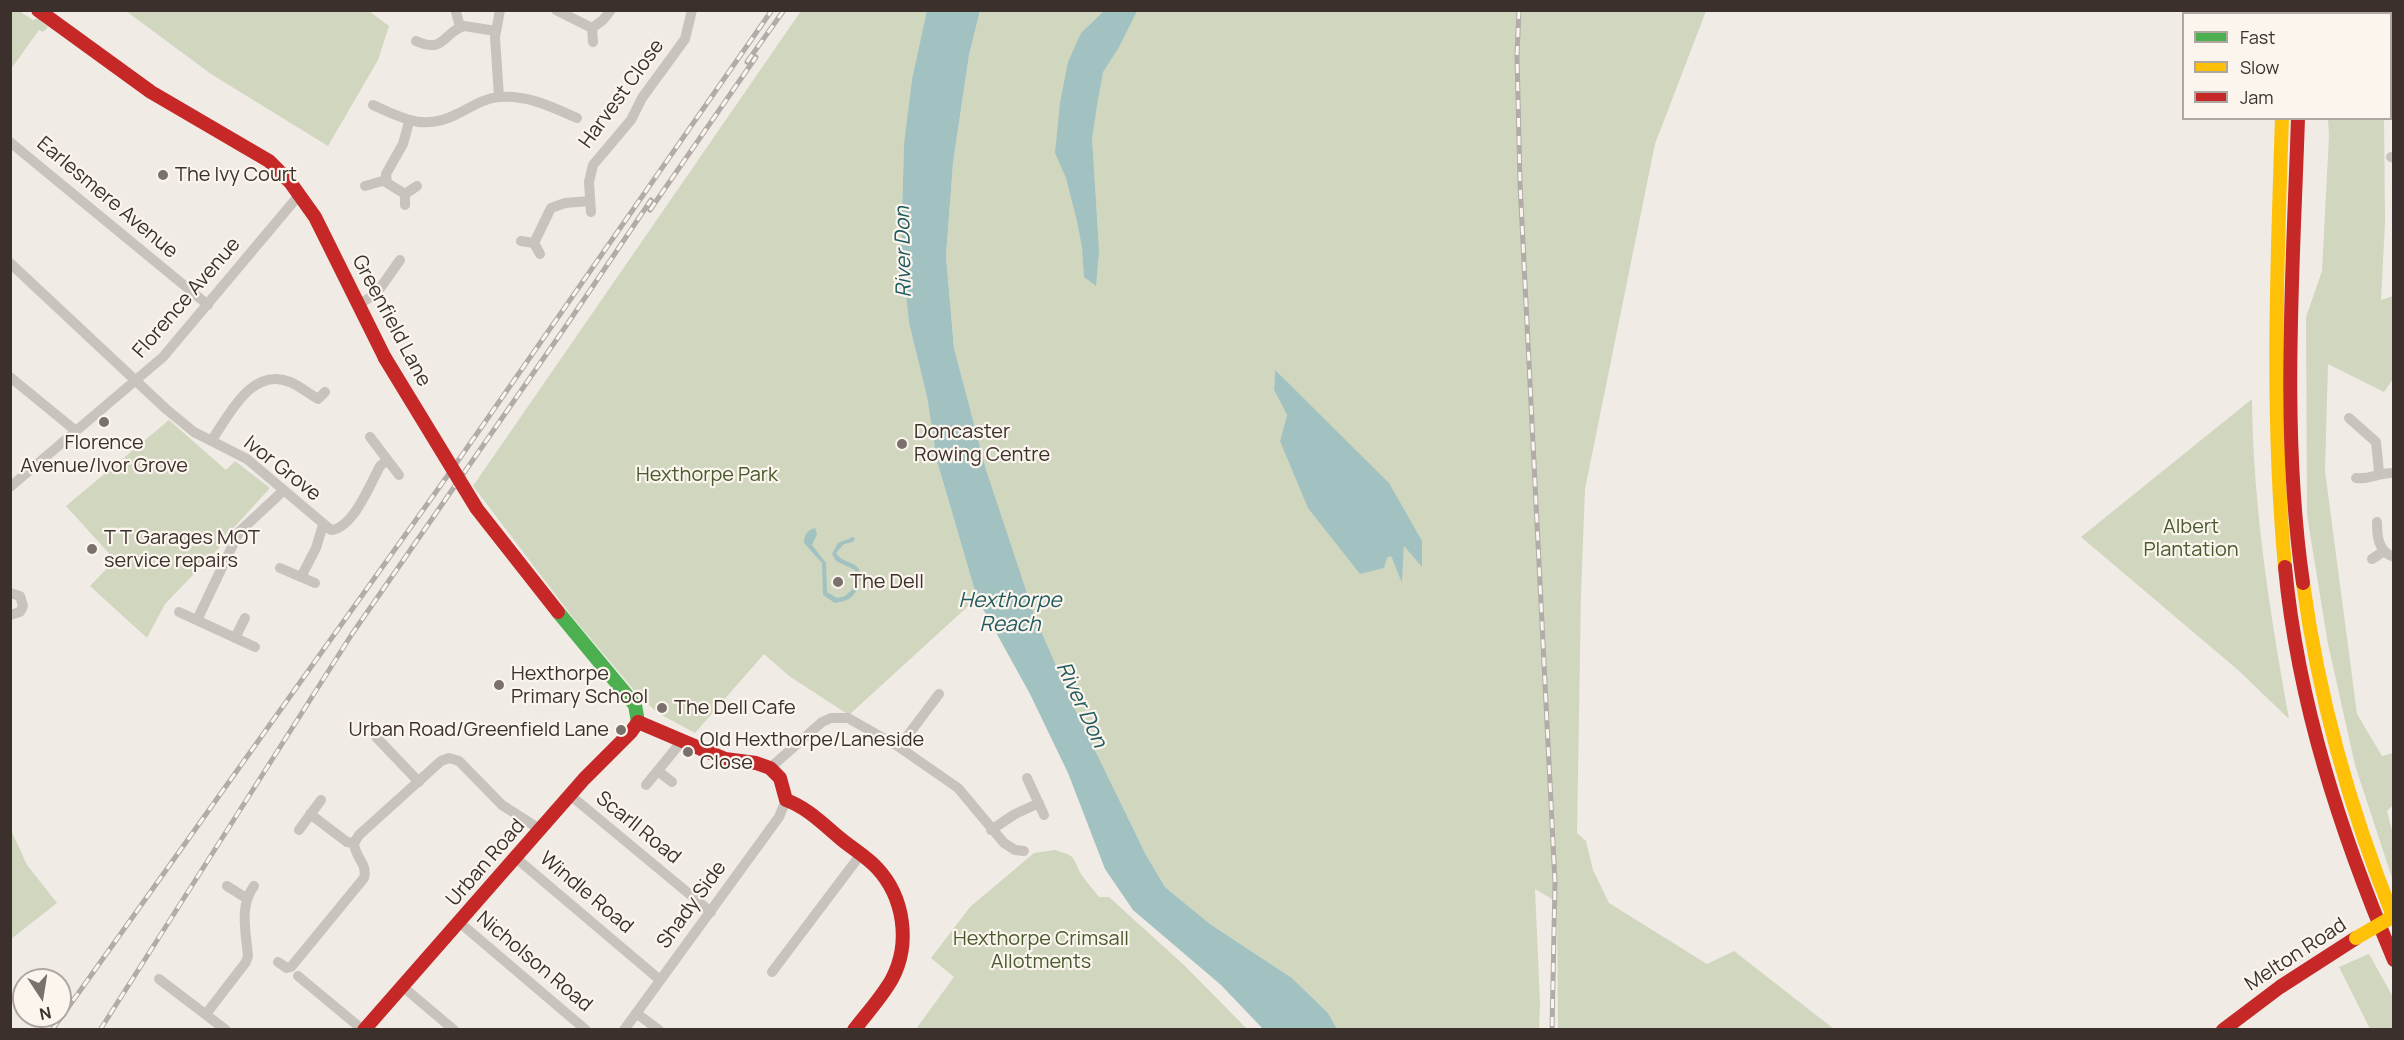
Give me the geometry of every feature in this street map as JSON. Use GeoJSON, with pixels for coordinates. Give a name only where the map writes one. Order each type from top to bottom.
{"type":"FeatureCollection","features":[{"type":"Feature","properties":{"kind":"main road","name":"Greenfield Lane"},"geometry":{"type":"LineString","coordinates":[[38,10],[151,92],[268,161],[300,194],[315,217],[385,358],[477,509],[558,612],[636,705],[638,722]]}},
{"type":"Feature","properties":{"kind":"main road"},"geometry":{"type":"LineString","coordinates":[[2282,120],[2275,400],[2281,529],[2288,594],[2303,681],[2340,822],[2371,909],[2394,960]]}},
{"type":"Feature","properties":{"kind":"main road"},"geometry":{"type":"LineString","coordinates":[[2298,120],[2291,399],[2297,529],[2304,591],[2318,676],[2335,750],[2354,813],[2394,917]]}},
{"type":"Feature","properties":{"kind":"main road"},"geometry":{"type":"LineString","coordinates":[[638,722],[725,759],[756,763],[770,768],[780,778],[786,800],[799,805],[878,869],[894,892],[902,923],[903,938],[895,974],[854,1029]]}},
{"type":"Feature","properties":{"kind":"main road","name":"Urban Road"},"geometry":{"type":"LineString","coordinates":[[363,1029],[570,795],[638,722]]}},
{"type":"Feature","properties":{"kind":"main road","name":"Melton Road"},"geometry":{"type":"LineString","coordinates":[[2223,1029],[2280,987],[2356,938],[2394,917]]}},
{"type":"Feature","properties":{"kind":"street"},"geometry":{"type":"LineString","coordinates":[[498,97],[495,31],[500,10]]}},
{"type":"Feature","properties":{"kind":"street"},"geometry":{"type":"LineString","coordinates":[[556,10],[592,28],[611,10]]}},
{"type":"Feature","properties":{"kind":"street","name":"Harvest Close"},"geometry":{"type":"LineString","coordinates":[[591,212],[590,175],[593,165],[631,120],[642,98],[685,39],[692,10]]}},
{"type":"Feature","properties":{"kind":"street"},"geometry":{"type":"LineString","coordinates":[[456,12],[460,27]]}},
{"type":"Feature","properties":{"kind":"street"},"geometry":{"type":"LineString","coordinates":[[416,40],[426,45],[436,46],[460,27],[495,31]]}},
{"type":"Feature","properties":{"kind":"street"},"geometry":{"type":"LineString","coordinates":[[592,28],[593,42]]}},
{"type":"Feature","properties":{"kind":"street"},"geometry":{"type":"LineString","coordinates":[[374,105],[409,122],[420,123],[448,118],[482,100],[498,97],[522,98],[577,117]]}},
{"type":"Feature","properties":{"kind":"street"},"geometry":{"type":"LineString","coordinates":[[554,122],[560,110]]}},
{"type":"Feature","properties":{"kind":"street"},"geometry":{"type":"LineString","coordinates":[[409,122],[403,144],[388,168],[386,180],[405,199],[417,186]]}},
{"type":"Feature","properties":{"kind":"street","name":"Earlesmere Avenue"},"geometry":{"type":"LineString","coordinates":[[10,142],[208,305]]}},
{"type":"Feature","properties":{"kind":"street"},"geometry":{"type":"LineString","coordinates":[[365,186],[386,180]]}},
{"type":"Feature","properties":{"kind":"street","name":"Florence Avenue"},"geometry":{"type":"LineString","coordinates":[[10,487],[163,357],[300,194]]}},
{"type":"Feature","properties":{"kind":"street"},"geometry":{"type":"LineString","coordinates":[[534,243],[551,208],[565,203],[590,201]]}},
{"type":"Feature","properties":{"kind":"street"},"geometry":{"type":"LineString","coordinates":[[521,241],[534,243]]}},
{"type":"Feature","properties":{"kind":"street"},"geometry":{"type":"LineString","coordinates":[[534,243],[540,254]]}},
{"type":"Feature","properties":{"kind":"street"},"geometry":{"type":"LineString","coordinates":[[359,304],[376,294],[400,260]]}},
{"type":"Feature","properties":{"kind":"street","name":"Ivor Grove"},"geometry":{"type":"LineString","coordinates":[[10,262],[138,380],[166,409],[194,432],[247,459],[331,530],[346,524],[380,466],[387,460]]}},
{"type":"Feature","properties":{"kind":"street"},"geometry":{"type":"LineString","coordinates":[[10,377],[76,431]]}},
{"type":"Feature","properties":{"kind":"street"},"geometry":{"type":"LineString","coordinates":[[211,441],[243,395],[258,383],[273,379],[289,381],[318,399],[325,392]]}},
{"type":"Feature","properties":{"kind":"street"},"geometry":{"type":"LineString","coordinates":[[2349,418],[2376,442],[2379,472]]}},
{"type":"Feature","properties":{"kind":"street"},"geometry":{"type":"LineString","coordinates":[[369,437],[399,475]]}},
{"type":"Feature","properties":{"kind":"street"},"geometry":{"type":"LineString","coordinates":[[2356,478],[2368,478],[2379,472],[2394,473]]}},
{"type":"Feature","properties":{"kind":"street"},"geometry":{"type":"LineString","coordinates":[[197,620],[239,532],[284,491]]}},
{"type":"Feature","properties":{"kind":"street"},"geometry":{"type":"LineString","coordinates":[[2372,559],[2389,554],[2379,540],[2377,522]]}},
{"type":"Feature","properties":{"kind":"street"},"geometry":{"type":"LineString","coordinates":[[301,576],[316,548],[323,525]]}},
{"type":"Feature","properties":{"kind":"street"},"geometry":{"type":"LineString","coordinates":[[280,568],[315,583]]}},
{"type":"Feature","properties":{"kind":"street"},"geometry":{"type":"LineString","coordinates":[[10,592],[20,596],[23,606],[20,612],[10,615]]}},
{"type":"Feature","properties":{"kind":"street"},"geometry":{"type":"LineString","coordinates":[[179,612],[255,647]]}},
{"type":"Feature","properties":{"kind":"street"},"geometry":{"type":"LineString","coordinates":[[236,638],[245,618]]}},
{"type":"Feature","properties":{"kind":"street"},"geometry":{"type":"LineString","coordinates":[[899,747],[939,694]]}},
{"type":"Feature","properties":{"kind":"street"},"geometry":{"type":"LineString","coordinates":[[770,768],[822,722],[831,717],[848,718],[899,747],[958,788],[991,830],[1011,848],[1024,851]]}},
{"type":"Feature","properties":{"kind":"street"},"geometry":{"type":"LineString","coordinates":[[376,737],[419,782]]}},
{"type":"Feature","properties":{"kind":"street"},"geometry":{"type":"LineString","coordinates":[[646,785],[682,741]]}},
{"type":"Feature","properties":{"kind":"street"},"geometry":{"type":"LineString","coordinates":[[278,962],[287,968],[291,967],[364,878],[365,867],[356,855],[354,843],[359,835],[441,761],[454,759],[501,805],[541,830]]}},
{"type":"Feature","properties":{"kind":"street"},"geometry":{"type":"LineString","coordinates":[[658,771],[672,782]]}},
{"type":"Feature","properties":{"kind":"street"},"geometry":{"type":"LineString","coordinates":[[1027,778],[1044,815]]}},
{"type":"Feature","properties":{"kind":"street","name":"Scarll Road"},"geometry":{"type":"LineString","coordinates":[[570,795],[711,912]]}},
{"type":"Feature","properties":{"kind":"street"},"geometry":{"type":"LineString","coordinates":[[299,830],[321,800]]}},
{"type":"Feature","properties":{"kind":"street","name":"Shady Side"},"geometry":{"type":"LineString","coordinates":[[624,1029],[779,817],[786,800]]}},
{"type":"Feature","properties":{"kind":"street"},"geometry":{"type":"LineString","coordinates":[[991,830],[1015,814],[1038,803]]}},
{"type":"Feature","properties":{"kind":"street"},"geometry":{"type":"LineString","coordinates":[[310,814],[347,842],[354,843]]}},
{"type":"Feature","properties":{"kind":"street"},"geometry":{"type":"LineString","coordinates":[[772,972],[861,854]]}},
{"type":"Feature","properties":{"kind":"street","name":"Windle Road"},"geometry":{"type":"LineString","coordinates":[[516,858],[660,980]]}},
{"type":"Feature","properties":{"kind":"street"},"geometry":{"type":"LineString","coordinates":[[227,886],[246,898]]}},
{"type":"Feature","properties":{"kind":"street"},"geometry":{"type":"LineString","coordinates":[[206,1014],[246,962],[246,898],[254,886]]}},
{"type":"Feature","properties":{"kind":"street","name":"Nicholson Road"},"geometry":{"type":"LineString","coordinates":[[459,922],[586,1029]]}},
{"type":"Feature","properties":{"kind":"street"},"geometry":{"type":"LineString","coordinates":[[298,975],[363,1029]]}},
{"type":"Feature","properties":{"kind":"street"},"geometry":{"type":"LineString","coordinates":[[159,979],[226,1029]]}},
{"type":"Feature","properties":{"kind":"street"},"geometry":{"type":"LineString","coordinates":[[402,986],[454,1029]]}},
{"type":"Feature","properties":{"kind":"street"},"geometry":{"type":"LineString","coordinates":[[636,1013],[659,1029]]}},
{"type":"Feature","properties":{"kind":"green space"},"geometry":{"type":"Polygon","coordinates":[[[11,11],[21,11],[33,20],[38,18],[48,27],[43,32],[39,30],[11,69],[11,11]]]}},
{"type":"Feature","properties":{"kind":"green space"},"geometry":{"type":"Polygon","coordinates":[[[126,11],[369,11],[389,26],[378,60],[328,146],[211,74],[126,11]]]}},
{"type":"Feature","properties":{"kind":"green space","name":"Hexthorpe Park"},"geometry":{"type":"Polygon","coordinates":[[[801,11],[927,11],[912,79],[904,147],[901,248],[909,323],[927,397],[937,461],[977,598],[849,715],[789,676],[764,654],[695,733],[658,713],[639,696],[574,619],[473,486],[801,11]]]}},
{"type":"Feature","properties":{"kind":"green space"},"geometry":{"type":"Polygon","coordinates":[[[980,11],[1706,11],[1655,144],[1585,489],[1577,833],[1586,841],[1593,870],[1609,903],[1707,964],[1734,951],[1834,1029],[1558,1029],[1557,902],[1535,889],[1539,1029],[1337,1029],[1328,1013],[1292,978],[1210,924],[1165,887],[1146,855],[1074,707],[1035,617],[985,470],[954,348],[946,256],[953,163],[969,55],[980,11]],[[1275,370],[1274,390],[1287,415],[1280,441],[1387,558],[1391,556],[1402,582],[1404,545],[1422,566],[1422,541],[1275,370]]]}},
{"type":"Feature","properties":{"kind":"green space"},"geometry":{"type":"Polygon","coordinates":[[[2393,11],[2394,50],[2392,59],[2392,12],[2319,12],[2393,11]]]}},
{"type":"Feature","properties":{"kind":"green space"},"geometry":{"type":"Polygon","coordinates":[[[2328,120],[2384,120],[2385,223],[2381,300],[2393,296],[2393,379],[2384,392],[2328,364],[2325,471],[2357,714],[2382,756],[2393,753],[2393,805],[2387,811],[2393,834],[2393,881],[2355,765],[2328,644],[2307,515],[2306,317],[2322,271],[2328,120]]]}},
{"type":"Feature","properties":{"kind":"green space","name":"Albert Plantation"},"geometry":{"type":"Polygon","coordinates":[[[2252,399],[2259,520],[2275,639],[2289,719],[2238,670],[2081,537],[2252,399]]]}},
{"type":"Feature","properties":{"kind":"green space"},"geometry":{"type":"Polygon","coordinates":[[[169,420],[226,470],[235,461],[270,488],[228,534],[216,542],[220,547],[165,604],[147,638],[90,586],[115,560],[66,506],[169,420]]]}},
{"type":"Feature","properties":{"kind":"green space"},"geometry":{"type":"Polygon","coordinates":[[[11,830],[27,865],[57,903],[11,939],[11,830]]]}},
{"type":"Feature","properties":{"kind":"green space","name":"Hexthorpe Crimsall Allotments"},"geometry":{"type":"Polygon","coordinates":[[[1055,850],[1073,858],[1083,877],[1099,897],[1109,897],[1185,966],[1247,1029],[916,1029],[954,977],[931,958],[970,907],[1034,853],[1055,850]]]}},
{"type":"Feature","properties":{"kind":"green space"},"geometry":{"type":"Polygon","coordinates":[[[2369,954],[2393,997],[2393,1029],[2370,1029],[2339,967],[2369,954]]]}},
{"type":"Feature","properties":{"kind":"water"},"geometry":{"type":"Polygon","coordinates":[[[927,10],[980,11],[969,55],[953,163],[946,256],[954,348],[986,470],[1035,617],[1074,707],[1146,855],[1165,887],[1210,924],[1292,978],[1328,1013],[1337,1029],[1263,1029],[1221,985],[1133,910],[1105,869],[1068,773],[1030,694],[977,598],[937,461],[927,397],[909,323],[901,248],[904,144],[912,79],[927,10]]]}},
{"type":"Feature","properties":{"kind":"water"},"geometry":{"type":"Polygon","coordinates":[[[1104,11],[1137,11],[1119,47],[1103,72],[1097,105],[1092,139],[1099,251],[1096,286],[1084,277],[1077,221],[1066,178],[1055,153],[1060,103],[1068,62],[1081,33],[1104,11]]]}},
{"type":"Feature","properties":{"kind":"water"},"geometry":{"type":"Polygon","coordinates":[[[1275,370],[1389,483],[1422,541],[1422,567],[1404,546],[1402,583],[1391,556],[1387,558],[1384,568],[1360,574],[1308,508],[1280,441],[1287,415],[1274,390],[1275,370]]]}},
{"type":"Feature","properties":{"kind":"water"},"geometry":{"type":"Polygon","coordinates":[[[815,528],[817,534],[812,545],[826,563],[827,592],[837,598],[851,591],[856,582],[856,574],[855,570],[836,561],[832,554],[838,543],[853,537],[855,539],[853,542],[844,544],[836,553],[859,569],[861,578],[858,588],[849,599],[835,603],[823,595],[822,563],[804,543],[806,533],[815,528]]]}},
{"type":"Feature","properties":{"kind":"railway"},"geometry":{"type":"LineString","coordinates":[[52,1030],[453,468],[772,10]]}},
{"type":"Feature","properties":{"kind":"railway"},"geometry":{"type":"LineString","coordinates":[[747,62],[784,10]]}},
{"type":"Feature","properties":{"kind":"railway"},"geometry":{"type":"LineString","coordinates":[[1519,10],[1517,55],[1520,183],[1555,883],[1552,1030]]}},
{"type":"Feature","properties":{"kind":"railway"},"geometry":{"type":"LineString","coordinates":[[650,210],[756,57]]}},
{"type":"Feature","properties":{"kind":"railway"},"geometry":{"type":"LineString","coordinates":[[100,1030],[352,634],[651,200]]}},
{"type":"Feature","properties":{"kind":"traffic: fast"},"geometry":{"type":"LineString","coordinates":[[558,612],[635,705],[638,722]]}},
{"type":"Feature","properties":{"kind":"traffic: slow"},"geometry":{"type":"LineString","coordinates":[[2282,120],[2277,286],[2277,399],[2285,567]]}},
{"type":"Feature","properties":{"kind":"traffic: slow"},"geometry":{"type":"LineString","coordinates":[[2303,583],[2318,670],[2338,754],[2363,837],[2394,919]]}},
{"type":"Feature","properties":{"kind":"traffic: slow"},"geometry":{"type":"LineString","coordinates":[[2356,938],[2394,916]]}},
{"type":"Feature","properties":{"kind":"traffic: jam"},"geometry":{"type":"LineString","coordinates":[[38,10],[151,92],[269,161],[290,182],[315,217],[385,358]]}},
{"type":"Feature","properties":{"kind":"traffic: jam"},"geometry":{"type":"LineString","coordinates":[[2298,120],[2290,409],[2296,525],[2303,583]]}},
{"type":"Feature","properties":{"kind":"traffic: jam"},"geometry":{"type":"LineString","coordinates":[[385,358],[477,509],[558,612]]}},
{"type":"Feature","properties":{"kind":"traffic: jam"},"geometry":{"type":"LineString","coordinates":[[2285,567],[2300,668],[2324,768],[2356,865],[2394,960]]}},
{"type":"Feature","properties":{"kind":"traffic: jam"},"geometry":{"type":"LineString","coordinates":[[638,722],[725,759],[756,763],[770,768],[780,778],[786,800],[815,817],[869,860],[886,880],[899,906],[903,936],[901,951],[898,965],[888,986],[854,1030]]}},
{"type":"Feature","properties":{"kind":"traffic: jam"},"geometry":{"type":"LineString","coordinates":[[364,1030],[584,779],[638,722]]}},
{"type":"Feature","properties":{"kind":"traffic: jam"},"geometry":{"type":"LineString","coordinates":[[2223,1030],[2280,987],[2356,938]]}},
{"type":"Feature","properties":{"kind":"place","name":"The Ivy Court"},"geometry":{"type":"Point","coordinates":[163,175]}},
{"type":"Feature","properties":{"kind":"place","name":"Florence Avenue/Ivor Grove"},"geometry":{"type":"Point","coordinates":[104,422]}},
{"type":"Feature","properties":{"kind":"place","name":"Doncaster Rowing Centre"},"geometry":{"type":"Point","coordinates":[902,444]}},
{"type":"Feature","properties":{"kind":"place","name":"T T Garages MOT service repairs"},"geometry":{"type":"Point","coordinates":[92,549]}},
{"type":"Feature","properties":{"kind":"place","name":"The Dell"},"geometry":{"type":"Point","coordinates":[838,582]}},
{"type":"Feature","properties":{"kind":"place","name":"Hexthorpe Primary School"},"geometry":{"type":"Point","coordinates":[499,685]}},
{"type":"Feature","properties":{"kind":"place","name":"The Dell Cafe"},"geometry":{"type":"Point","coordinates":[662,708]}},
{"type":"Feature","properties":{"kind":"place","name":"Urban Road/Greenfield Lane"},"geometry":{"type":"Point","coordinates":[621,730]}},
{"type":"Feature","properties":{"kind":"place","name":"Old Hexthorpe/Laneside Close"},"geometry":{"type":"Point","coordinates":[688,752]}},
{"type":"Feature","properties":{"kind":"water label","name":"River Don"},"geometry":{"type":"Point","coordinates":[904,252]}},
{"type":"Feature","properties":{"kind":"water label","name":"Hexthorpe Reach"},"geometry":{"type":"Point","coordinates":[1010,613]}},
{"type":"Feature","properties":{"kind":"water label","name":"River Don"},"geometry":{"type":"Point","coordinates":[1081,705]}}]}
